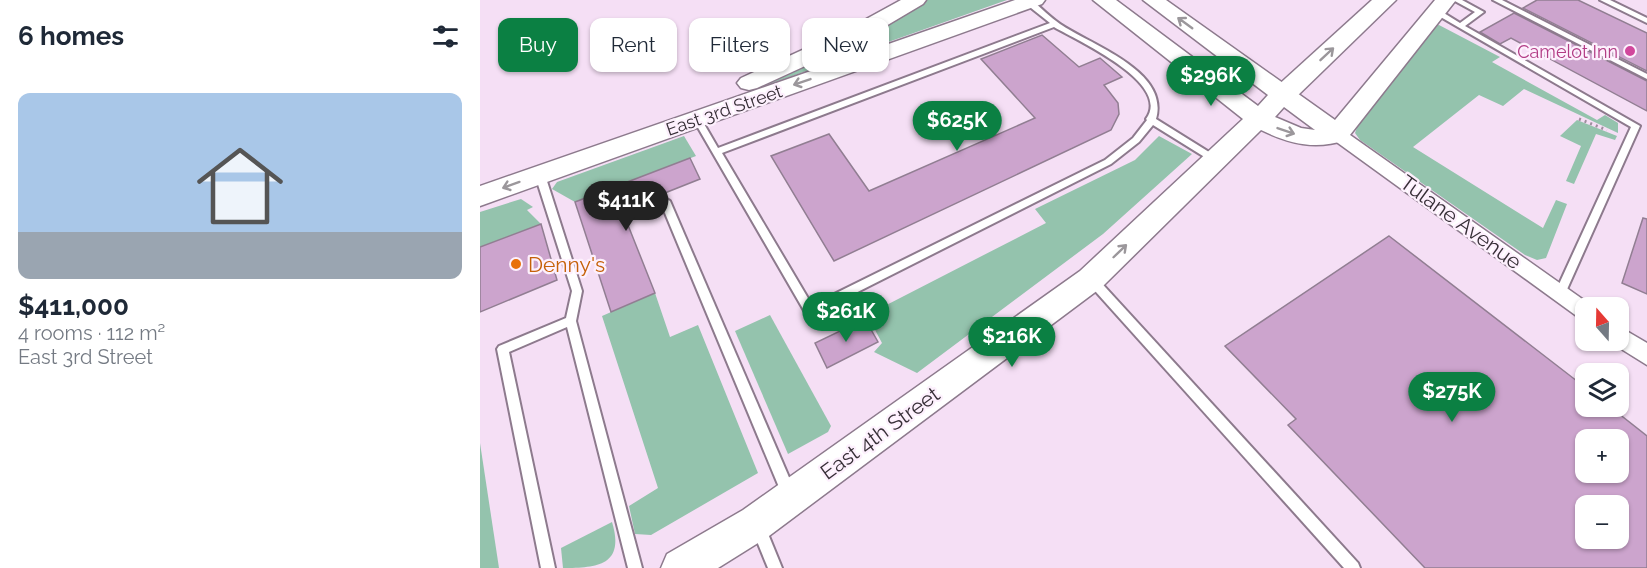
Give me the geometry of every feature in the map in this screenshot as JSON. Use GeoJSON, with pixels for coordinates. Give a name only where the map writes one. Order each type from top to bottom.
{"type":"FeatureCollection","features":[{"type":"Feature","properties":{"kind":"highway"},"geometry":{"type":"LineString","coordinates":[[1284,94],[1385,0]]}},
{"type":"Feature","properties":{"kind":"main road"},"geometry":{"type":"LineString","coordinates":[[582,160],[856,34],[916,0]]}},
{"type":"Feature","properties":{"kind":"main road"},"geometry":{"type":"LineString","coordinates":[[1103,0],[1258,118],[1285,132],[1323,140],[1337,134],[1441,6]]}},
{"type":"Feature","properties":{"kind":"main road","name":"Tulane Avenue"},"geometry":{"type":"LineString","coordinates":[[1153,0],[1337,134]]}},
{"type":"Feature","properties":{"kind":"main road","name":"East 3rd Street"},"geometry":{"type":"LineString","coordinates":[[480,196],[1032,1]]}},
{"type":"Feature","properties":{"kind":"main road","name":"East 4th Street"},"geometry":{"type":"LineString","coordinates":[[681,568],[756,523],[1091,279],[1284,94]]}},
{"type":"Feature","properties":{"kind":"street","name":"Tulane Avenue"},"geometry":{"type":"LineString","coordinates":[[1337,134],[1575,303]]}},
{"type":"Feature","properties":{"kind":"street"},"geometry":{"type":"LineString","coordinates":[[1629,343],[1647,355]]}},
{"type":"Feature","properties":{"kind":"lane"},"geometry":{"type":"LineString","coordinates":[[1457,0],[1480,12],[1460,26]]}},
{"type":"Feature","properties":{"kind":"lane"},"geometry":{"type":"LineString","coordinates":[[1497,0],[1647,77]]}},
{"type":"Feature","properties":{"kind":"lane"},"geometry":{"type":"LineString","coordinates":[[1604,0],[1647,21]]}},
{"type":"Feature","properties":{"kind":"lane"},"geometry":{"type":"LineString","coordinates":[[697,119],[810,311],[1108,162],[1137,140],[1154,110],[1150,91],[1132,71],[1105,52],[1055,24],[1032,1]]}},
{"type":"Feature","properties":{"kind":"lane"},"geometry":{"type":"LineString","coordinates":[[1441,6],[1460,26],[1636,126],[1560,293]]}},
{"type":"Feature","properties":{"kind":"lane"},"geometry":{"type":"LineString","coordinates":[[716,152],[1055,24]]}},
{"type":"Feature","properties":{"kind":"lane"},"geometry":{"type":"LineString","coordinates":[[1150,119],[1214,159]]}},
{"type":"Feature","properties":{"kind":"lane"},"geometry":{"type":"LineString","coordinates":[[540,175],[577,291],[571,321],[635,568]]}},
{"type":"Feature","properties":{"kind":"lane"},"geometry":{"type":"LineString","coordinates":[[665,201],[791,498]]}},
{"type":"Feature","properties":{"kind":"lane"},"geometry":{"type":"LineString","coordinates":[[1091,279],[1353,568]]}},
{"type":"Feature","properties":{"kind":"lane"},"geometry":{"type":"LineString","coordinates":[[548,568],[503,349],[571,321]]}},
{"type":"Feature","properties":{"kind":"lane"},"geometry":{"type":"LineString","coordinates":[[756,523],[775,568]]}},
{"type":"Feature","properties":{"kind":"green space"},"geometry":{"type":"Polygon","coordinates":[[[925,0],[1007,0],[889,42],[889,19],[925,0]]]}},
{"type":"Feature","properties":{"kind":"green space"},"geometry":{"type":"Polygon","coordinates":[[[1439,25],[1500,57],[1492,62],[1597,120],[1605,115],[1618,123],[1618,133],[1524,89],[1503,106],[1479,95],[1413,147],[1543,228],[1556,200],[1567,204],[1546,258],[1537,260],[1525,255],[1360,140],[1355,133],[1357,127],[1432,26],[1439,25]]]}},
{"type":"Feature","properties":{"kind":"green space"},"geometry":{"type":"Polygon","coordinates":[[[802,66],[804,72],[764,86],[802,66]]]}},
{"type":"Feature","properties":{"kind":"green space"},"geometry":{"type":"Polygon","coordinates":[[[1577,120],[1617,136],[1615,140],[1596,134],[1574,184],[1566,181],[1581,146],[1560,136],[1577,120]]]}},
{"type":"Feature","properties":{"kind":"green space"},"geometry":{"type":"Polygon","coordinates":[[[684,136],[696,156],[575,202],[552,189],[557,182],[684,136]]]}},
{"type":"Feature","properties":{"kind":"green space"},"geometry":{"type":"Polygon","coordinates":[[[1159,136],[1192,154],[1103,234],[917,373],[874,352],[882,343],[867,315],[1046,223],[1035,209],[1135,160],[1159,136]]]}},
{"type":"Feature","properties":{"kind":"green space"},"geometry":{"type":"Polygon","coordinates":[[[521,199],[533,207],[527,210],[541,224],[480,247],[480,212],[521,199]]]}},
{"type":"Feature","properties":{"kind":"green space"},"geometry":{"type":"Polygon","coordinates":[[[655,293],[670,337],[698,325],[758,473],[651,535],[635,534],[629,506],[658,488],[602,316],[655,293]]]}},
{"type":"Feature","properties":{"kind":"green space"},"geometry":{"type":"Polygon","coordinates":[[[770,315],[831,426],[828,432],[788,454],[735,331],[770,315]]]}},
{"type":"Feature","properties":{"kind":"green space"},"geometry":{"type":"Polygon","coordinates":[[[480,443],[499,568],[480,568],[480,443]]]}},
{"type":"Feature","properties":{"kind":"green space"},"geometry":{"type":"Polygon","coordinates":[[[612,522],[615,547],[606,561],[587,567],[563,568],[561,548],[612,522]]]}},
{"type":"Feature","properties":{"kind":"building","name":"Camelot Inn"},"geometry":{"type":"Polygon","coordinates":[[[1537,0],[1578,0],[1647,33],[1647,71],[1523,8],[1537,0]]]}},
{"type":"Feature","properties":{"kind":"building"},"geometry":{"type":"Polygon","coordinates":[[[1514,13],[1647,81],[1647,111],[1511,38],[1500,44],[1480,32],[1514,13]]]}},
{"type":"Feature","properties":{"kind":"building"},"geometry":{"type":"Polygon","coordinates":[[[1042,35],[1079,67],[1100,58],[1122,77],[1104,85],[1118,103],[1119,114],[1111,130],[834,261],[771,156],[829,134],[869,191],[1035,118],[981,59],[1042,35]]]}},
{"type":"Feature","properties":{"kind":"building"},"geometry":{"type":"Polygon","coordinates":[[[690,158],[700,179],[622,210],[655,293],[611,312],[575,202],[690,158]]]}},
{"type":"Feature","properties":{"kind":"building"},"geometry":{"type":"Polygon","coordinates":[[[1643,218],[1647,219],[1647,294],[1622,283],[1643,218]]]}},
{"type":"Feature","properties":{"kind":"building","name":"Denny's"},"geometry":{"type":"Polygon","coordinates":[[[541,224],[557,280],[480,312],[480,247],[541,224]]]}},
{"type":"Feature","properties":{"kind":"building"},"geometry":{"type":"Polygon","coordinates":[[[1389,236],[1575,380],[1575,417],[1623,417],[1647,436],[1647,568],[1425,568],[1288,425],[1296,419],[1225,346],[1389,236]]]}},
{"type":"Feature","properties":{"kind":"building"},"geometry":{"type":"Polygon","coordinates":[[[865,319],[878,342],[827,368],[815,343],[865,319]]]}},
{"type":"Feature","properties":{"kind":"place","name":"Camelot Inn"},"geometry":{"type":"Point","coordinates":[1630,51]}},
{"type":"Feature","properties":{"kind":"place","name":"Denny's"},"geometry":{"type":"Point","coordinates":[516,264]}}]}
